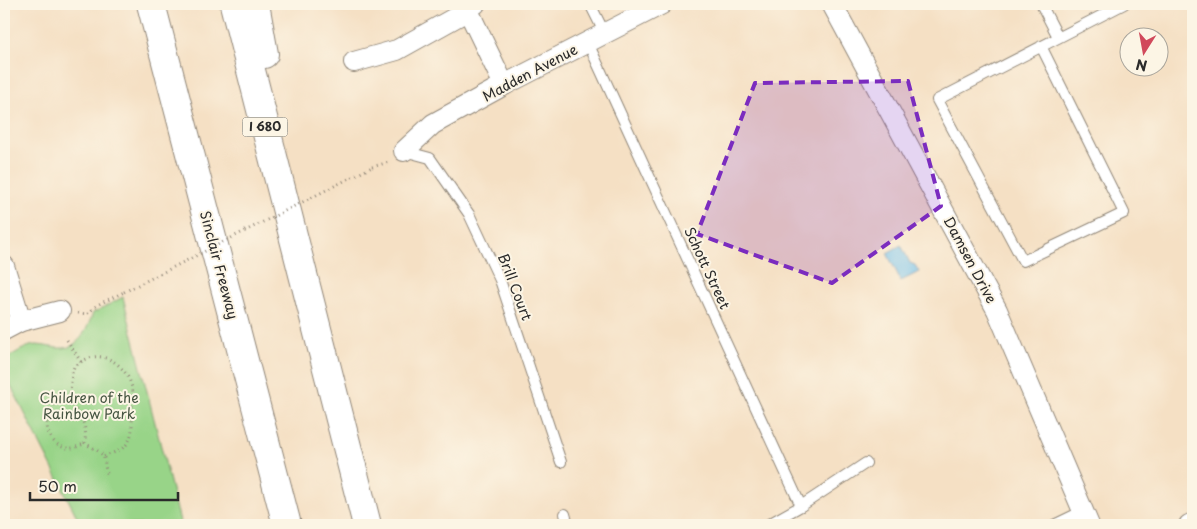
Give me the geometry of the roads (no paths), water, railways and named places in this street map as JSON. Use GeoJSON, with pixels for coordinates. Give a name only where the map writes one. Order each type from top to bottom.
{"type":"FeatureCollection","features":[{"type":"Feature","properties":{"kind":"highway"},"geometry":{"type":"LineString","coordinates":[[132,4],[210,233]]}},
{"type":"Feature","properties":{"kind":"highway","name":"Sinclair Freeway"},"geometry":{"type":"LineString","coordinates":[[150,4],[287,525]]}},
{"type":"Feature","properties":{"kind":"highway","name":"I 680"},"geometry":{"type":"LineString","coordinates":[[234,4],[367,525]]}},
{"type":"Feature","properties":{"kind":"highway"},"geometry":{"type":"LineString","coordinates":[[255,4],[297,250]]}},
{"type":"Feature","properties":{"kind":"highway"},"geometry":{"type":"LineString","coordinates":[[350,459],[373,525]]}},
{"type":"Feature","properties":{"kind":"highway"},"geometry":{"type":"LineString","coordinates":[[273,469],[280,525]]}},
{"type":"Feature","properties":{"kind":"street","name":"Madden Avenue"},"geometry":{"type":"LineString","coordinates":[[404,151],[433,124],[504,85],[662,4]]}},
{"type":"Feature","properties":{"kind":"street","name":"Damsen Drive"},"geometry":{"type":"LineString","coordinates":[[832,4],[997,310],[1086,518]]}},
{"type":"Feature","properties":{"kind":"street"},"geometry":{"type":"LineString","coordinates":[[354,62],[397,50],[458,16],[469,5],[504,85]]}},
{"type":"Feature","properties":{"kind":"street"},"geometry":{"type":"LineString","coordinates":[[4,266],[21,321]]}},
{"type":"Feature","properties":{"kind":"street"},"geometry":{"type":"LineString","coordinates":[[4,330],[21,321],[60,311]]}},
{"type":"Feature","properties":{"kind":"street"},"geometry":{"type":"LineString","coordinates":[[1189,525],[1193,523]]}},
{"type":"Feature","properties":{"kind":"lane","name":"Schott Street"},"geometry":{"type":"LineString","coordinates":[[590,4],[596,38],[801,506]]}},
{"type":"Feature","properties":{"kind":"lane"},"geometry":{"type":"LineString","coordinates":[[1041,4],[1058,38]]}},
{"type":"Feature","properties":{"kind":"lane"},"geometry":{"type":"LineString","coordinates":[[1041,46],[1124,213],[1023,261],[937,100],[1041,46],[1124,4]]}},
{"type":"Feature","properties":{"kind":"lane","name":"Brill Court"},"geometry":{"type":"LineString","coordinates":[[404,151],[430,158],[469,214],[500,280],[560,462]]}},
{"type":"Feature","properties":{"kind":"lane"},"geometry":{"type":"LineString","coordinates":[[767,525],[801,506],[866,463]]}},
{"type":"Feature","properties":{"kind":"lane"},"geometry":{"type":"LineString","coordinates":[[565,514],[568,525]]}},
{"type":"Feature","properties":{"kind":"lane"},"geometry":{"type":"LineString","coordinates":[[1054,525],[1086,518]]}},
{"type":"Feature","properties":{"kind":"water"},"geometry":{"type":"Polygon","coordinates":[[[901,245],[910,263],[915,265],[919,272],[901,281],[887,253],[901,245]]]}},
{"type":"Feature","properties":{"kind":"park label","name":"Children of the Rainbow Park"},"geometry":{"type":"Point","coordinates":[89,406]}}]}
